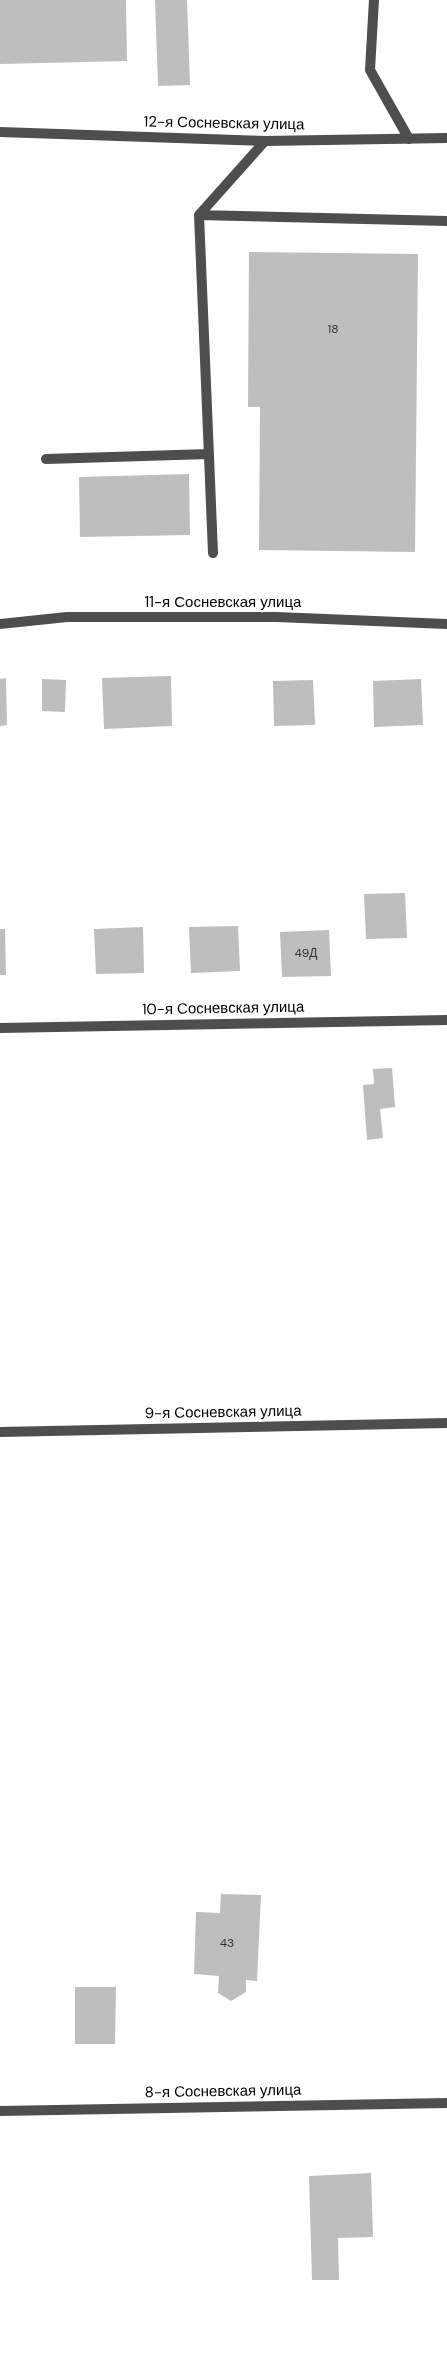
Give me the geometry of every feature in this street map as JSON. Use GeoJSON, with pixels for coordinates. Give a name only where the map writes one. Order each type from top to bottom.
{"type":"FeatureCollection","features":[{"type":"Feature","properties":{"kind":"street"},"geometry":{"type":"LineString","coordinates":[[374,0],[370,70],[409,139]]}},
{"type":"Feature","properties":{"kind":"street","name":"12-я Сосневская улица"},"geometry":{"type":"LineString","coordinates":[[0,132],[265,142],[447,138]]}},
{"type":"Feature","properties":{"kind":"street"},"geometry":{"type":"LineString","coordinates":[[213,553],[199,215],[265,142]]}},
{"type":"Feature","properties":{"kind":"street"},"geometry":{"type":"LineString","coordinates":[[199,215],[447,221]]}},
{"type":"Feature","properties":{"kind":"street"},"geometry":{"type":"LineString","coordinates":[[46,459],[209,454]]}},
{"type":"Feature","properties":{"kind":"street","name":"11-я Сосневская улица"},"geometry":{"type":"LineString","coordinates":[[0,624],[67,617],[277,617],[447,624]]}},
{"type":"Feature","properties":{"kind":"street","name":"10-я Сосневская улица"},"geometry":{"type":"LineString","coordinates":[[0,1028],[447,1020]]}},
{"type":"Feature","properties":{"kind":"street","name":"9-я Сосневская улица"},"geometry":{"type":"LineString","coordinates":[[0,1432],[447,1424]]}},
{"type":"Feature","properties":{"kind":"street","name":"8-я Сосневская улица"},"geometry":{"type":"LineString","coordinates":[[0,2111],[447,2103]]}},
{"type":"Feature","properties":{"kind":"building"},"geometry":{"type":"Polygon","coordinates":[[[0,0],[126,0],[127,61],[0,64],[0,0]]]}},
{"type":"Feature","properties":{"kind":"building"},"geometry":{"type":"Polygon","coordinates":[[[155,0],[187,0],[190,85],[158,86],[155,0]]]}},
{"type":"Feature","properties":{"kind":"building"},"geometry":{"type":"Polygon","coordinates":[[[249,252],[418,254],[415,552],[259,550],[260,407],[248,407],[249,252]]]}},
{"type":"Feature","properties":{"kind":"building"},"geometry":{"type":"Polygon","coordinates":[[[189,474],[190,535],[80,537],[79,477],[189,474]]]}},
{"type":"Feature","properties":{"kind":"building"},"geometry":{"type":"Polygon","coordinates":[[[171,676],[172,726],[104,729],[102,678],[171,676]]]}},
{"type":"Feature","properties":{"kind":"building"},"geometry":{"type":"Polygon","coordinates":[[[6,678],[7,725],[0,726],[0,679],[6,678]]]}},
{"type":"Feature","properties":{"kind":"building"},"geometry":{"type":"Polygon","coordinates":[[[42,679],[66,680],[65,712],[42,711],[42,679]]]}},
{"type":"Feature","properties":{"kind":"building"},"geometry":{"type":"Polygon","coordinates":[[[421,679],[423,725],[374,727],[373,681],[421,679]]]}},
{"type":"Feature","properties":{"kind":"building"},"geometry":{"type":"Polygon","coordinates":[[[313,680],[315,725],[274,726],[273,681],[313,680]]]}},
{"type":"Feature","properties":{"kind":"building"},"geometry":{"type":"Polygon","coordinates":[[[405,893],[407,938],[366,939],[364,894],[405,893]]]}},
{"type":"Feature","properties":{"kind":"building"},"geometry":{"type":"Polygon","coordinates":[[[238,926],[240,971],[191,973],[189,927],[238,926]]]}},
{"type":"Feature","properties":{"kind":"building"},"geometry":{"type":"Polygon","coordinates":[[[143,927],[144,973],[96,974],[94,929],[143,927]]]}},
{"type":"Feature","properties":{"kind":"building"},"geometry":{"type":"Polygon","coordinates":[[[0,929],[5,929],[6,975],[0,975],[0,929]]]}},
{"type":"Feature","properties":{"kind":"building"},"geometry":{"type":"Polygon","coordinates":[[[329,930],[331,976],[282,977],[280,932],[329,930]]]}},
{"type":"Feature","properties":{"kind":"building"},"geometry":{"type":"Polygon","coordinates":[[[392,1068],[395,1107],[380,1109],[383,1138],[367,1140],[363,1085],[374,1084],[373,1069],[392,1068]]]}},
{"type":"Feature","properties":{"kind":"building"},"geometry":{"type":"Polygon","coordinates":[[[221,1894],[261,1895],[257,1981],[246,1980],[246,1992],[231,2001],[218,1993],[219,1976],[194,1974],[196,1912],[220,1913],[221,1894]]]}},
{"type":"Feature","properties":{"kind":"building"},"geometry":{"type":"Polygon","coordinates":[[[75,1987],[116,1987],[115,2044],[75,2044],[75,1987]]]}},
{"type":"Feature","properties":{"kind":"building"},"geometry":{"type":"Polygon","coordinates":[[[371,2173],[373,2237],[338,2238],[339,2280],[312,2280],[309,2176],[371,2173]]]}}]}
